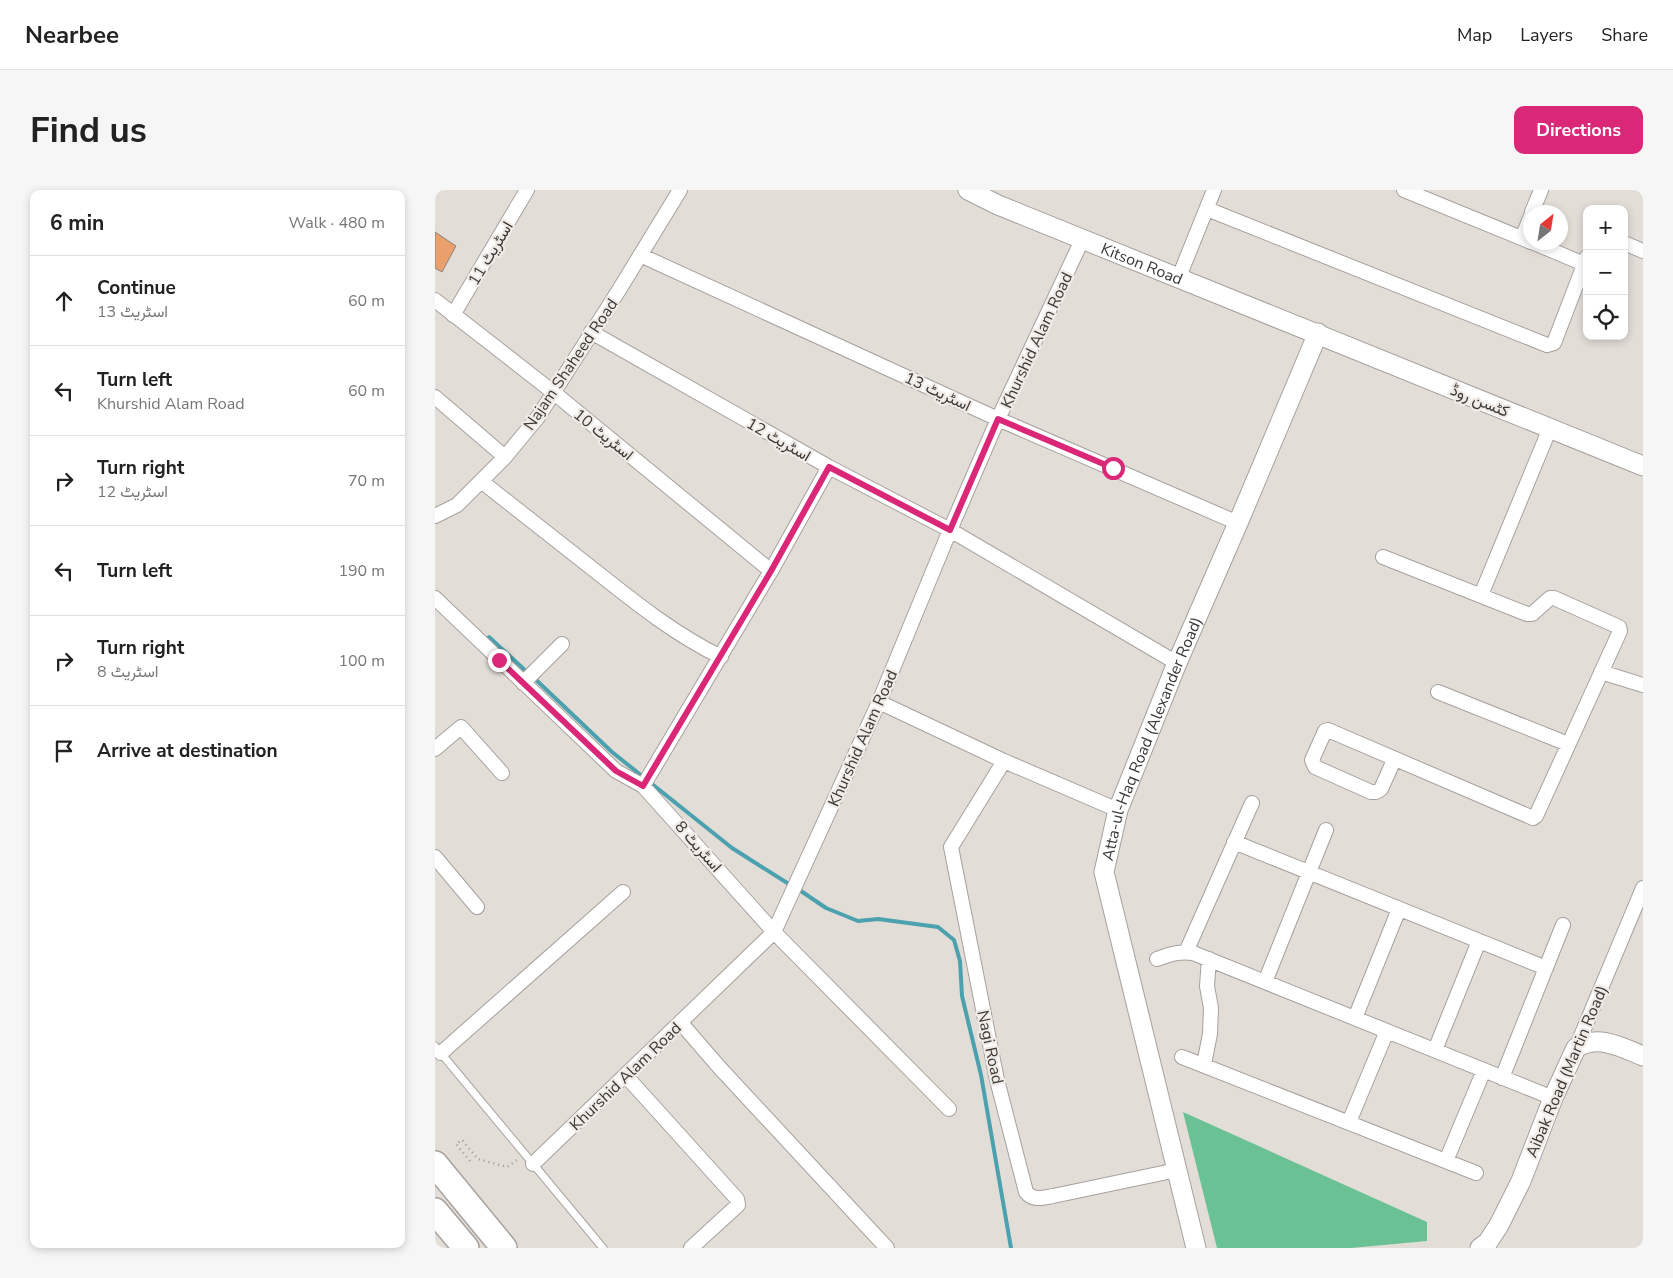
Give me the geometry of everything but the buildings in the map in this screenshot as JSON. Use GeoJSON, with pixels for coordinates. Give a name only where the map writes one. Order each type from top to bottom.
{"type":"FeatureCollection","features":[{"type":"Feature","properties":{"kind":"highway"},"geometry":{"type":"LineString","coordinates":[[436,1167],[504,1248]]}},
{"type":"Feature","properties":{"kind":"highway"},"geometry":{"type":"LineString","coordinates":[[435,1211],[466,1248]]}},
{"type":"Feature","properties":{"kind":"street","name":"اسٹریٹ 11"},"geometry":{"type":"LineString","coordinates":[[453,315],[527,190]]}},
{"type":"Feature","properties":{"kind":"street","name":"Najam Shaheed Road"},"geometry":{"type":"LineString","coordinates":[[435,516],[457,505],[505,457],[538,417],[680,190]]}},
{"type":"Feature","properties":{"kind":"street","name":"Kitson Road"},"geometry":{"type":"LineString","coordinates":[[968,190],[998,205],[1318,333]]}},
{"type":"Feature","properties":{"kind":"street"},"geometry":{"type":"LineString","coordinates":[[1179,277],[1214,190]]}},
{"type":"Feature","properties":{"kind":"street"},"geometry":{"type":"LineString","coordinates":[[1404,190],[1523,239]]}},
{"type":"Feature","properties":{"kind":"street"},"geometry":{"type":"LineString","coordinates":[[1535,205],[1541,190]]}},
{"type":"Feature","properties":{"kind":"street"},"geometry":{"type":"LineString","coordinates":[[1207,209],[1547,345],[1554,343],[1583,266]]}},
{"type":"Feature","properties":{"kind":"street","name":"Khurshid Alam Road"},"geometry":{"type":"LineString","coordinates":[[529,1159],[626,1076],[774,932],[879,702],[998,419],[1083,238]]}},
{"type":"Feature","properties":{"kind":"street"},"geometry":{"type":"LineString","coordinates":[[1628,245],[1643,251]]}},
{"type":"Feature","properties":{"kind":"street"},"geometry":{"type":"LineString","coordinates":[[1554,250],[1583,260]]}},
{"type":"Feature","properties":{"kind":"street","name":"اسٹریٹ 13"},"geometry":{"type":"LineString","coordinates":[[640,255],[998,419],[1238,522]]}},
{"type":"Feature","properties":{"kind":"street","name":"اسٹریٹ 10"},"geometry":{"type":"LineString","coordinates":[[435,300],[553,392],[771,571]]}},
{"type":"Feature","properties":{"kind":"street","name":"اسٹریٹ 12"},"geometry":{"type":"LineString","coordinates":[[591,332],[829,467],[950,530],[1177,663]]}},
{"type":"Feature","properties":{"kind":"street","name":"کٹسن روڈ"},"geometry":{"type":"LineString","coordinates":[[1318,333],[1643,466]]}},
{"type":"Feature","properties":{"kind":"street","name":"Atta-ul-Haq Road (Alexander Road)"},"geometry":{"type":"LineString","coordinates":[[1196,1248],[1104,872],[1118,810],[1177,663],[1318,333]]}},
{"type":"Feature","properties":{"kind":"street"},"geometry":{"type":"LineString","coordinates":[[435,397],[505,457]]}},
{"type":"Feature","properties":{"kind":"street"},"geometry":{"type":"LineString","coordinates":[[1481,595],[1550,428]]}},
{"type":"Feature","properties":{"kind":"street"},"geometry":{"type":"LineString","coordinates":[[647,781],[771,571],[829,467]]}},
{"type":"Feature","properties":{"kind":"street"},"geometry":{"type":"LineString","coordinates":[[481,481],[670,628],[695,644],[721,657]]}},
{"type":"Feature","properties":{"kind":"street"},"geometry":{"type":"LineString","coordinates":[[1383,556],[1527,614],[1532,614],[1550,598],[1554,598],[1619,627],[1620,631],[1536,816],[1533,818],[1394,760],[1328,730],[1325,731],[1313,760],[1315,767],[1371,792],[1381,789],[1394,760]]}},
{"type":"Feature","properties":{"kind":"street","name":"اسٹریٹ 8"},"geometry":{"type":"LineString","coordinates":[[435,598],[528,677],[616,771],[647,781],[672,816],[774,932],[949,1109]]}},
{"type":"Feature","properties":{"kind":"street"},"geometry":{"type":"LineString","coordinates":[[528,677],[561,644]]}},
{"type":"Feature","properties":{"kind":"street"},"geometry":{"type":"LineString","coordinates":[[1601,672],[1643,685]]}},
{"type":"Feature","properties":{"kind":"street"},"geometry":{"type":"LineString","coordinates":[[1438,692],[1568,744]]}},
{"type":"Feature","properties":{"kind":"street"},"geometry":{"type":"LineString","coordinates":[[879,702],[1004,761],[1118,810]]}},
{"type":"Feature","properties":{"kind":"street"},"geometry":{"type":"LineString","coordinates":[[435,749],[461,727],[503,773]]}},
{"type":"Feature","properties":{"kind":"street","name":"Nagi Road"},"geometry":{"type":"LineString","coordinates":[[1004,761],[951,846],[997,1080],[1026,1192],[1030,1197],[1053,1196],[1177,1170]]}},
{"type":"Feature","properties":{"kind":"street"},"geometry":{"type":"LineString","coordinates":[[1186,952],[1252,803]]}},
{"type":"Feature","properties":{"kind":"street"},"geometry":{"type":"LineString","coordinates":[[1265,982],[1326,830]]}},
{"type":"Feature","properties":{"kind":"street"},"geometry":{"type":"LineString","coordinates":[[1234,842],[1546,968]]}},
{"type":"Feature","properties":{"kind":"street"},"geometry":{"type":"LineString","coordinates":[[435,857],[477,907]]}},
{"type":"Feature","properties":{"kind":"street","name":"Aibak Road (Martin Road)"},"geometry":{"type":"LineString","coordinates":[[1480,1248],[1488,1242],[1499,1225],[1521,1181],[1553,1098],[1643,888]]}},
{"type":"Feature","properties":{"kind":"street"},"geometry":{"type":"LineString","coordinates":[[438,1049],[623,892]]}},
{"type":"Feature","properties":{"kind":"street"},"geometry":{"type":"LineString","coordinates":[[1355,1018],[1399,909]]}},
{"type":"Feature","properties":{"kind":"street"},"geometry":{"type":"LineString","coordinates":[[1502,1078],[1563,925]]}},
{"type":"Feature","properties":{"kind":"street"},"geometry":{"type":"LineString","coordinates":[[1435,1050],[1479,941]]}},
{"type":"Feature","properties":{"kind":"street"},"geometry":{"type":"LineString","coordinates":[[1157,959],[1171,953],[1186,952],[1209,959],[1553,1098]]}},
{"type":"Feature","properties":{"kind":"street"},"geometry":{"type":"LineString","coordinates":[[1204,1064],[1210,1034],[1211,1008],[1207,986],[1209,959]]}},
{"type":"Feature","properties":{"kind":"street"},"geometry":{"type":"LineString","coordinates":[[681,1023],[726,1075],[887,1248]]}},
{"type":"Feature","properties":{"kind":"street"},"geometry":{"type":"LineString","coordinates":[[1349,1122],[1387,1031]]}},
{"type":"Feature","properties":{"kind":"street"},"geometry":{"type":"LineString","coordinates":[[1576,1048],[1584,1043],[1601,1041],[1615,1044],[1643,1056]]}},
{"type":"Feature","properties":{"kind":"street"},"geometry":{"type":"LineString","coordinates":[[1182,1057],[1204,1064],[1476,1173]]}},
{"type":"Feature","properties":{"kind":"street"},"geometry":{"type":"LineString","coordinates":[[1446,1161],[1484,1070]]}},
{"type":"Feature","properties":{"kind":"street"},"geometry":{"type":"LineString","coordinates":[[626,1076],[737,1199],[738,1205],[691,1248]]}},
{"type":"Feature","properties":{"kind":"lane"},"geometry":{"type":"LineString","coordinates":[[438,1049],[603,1248]]}},
{"type":"Feature","properties":{"kind":"path"},"geometry":{"type":"LineString","coordinates":[[470,1160],[456,1144],[462,1140],[478,1159],[507,1167],[529,1159]]}},
{"type":"Feature","properties":{"kind":"green space"},"geometry":{"type":"Polygon","coordinates":[[[1183,1112],[1427,1222],[1427,1241],[1351,1248],[1217,1248],[1183,1112]]]}},
{"type":"Feature","properties":{"kind":"waterway"},"geometry":{"type":"LineString","coordinates":[[489,637],[528,673]]}},
{"type":"Feature","properties":{"kind":"waterway"},"geometry":{"type":"LineString","coordinates":[[533,677],[612,752],[732,848],[792,886]]}},
{"type":"Feature","properties":{"kind":"waterway"},"geometry":{"type":"LineString","coordinates":[[798,889],[826,908],[858,921],[878,919],[938,927],[954,940],[960,961],[962,996],[981,1075],[1011,1248]]}},
{"type":"Feature","properties":{"kind":"route"},"geometry":{"type":"LineString","coordinates":[[499,660],[616,771],[643,786],[771,571],[829,467],[950,530],[998,419],[1113,468]]}}]}
